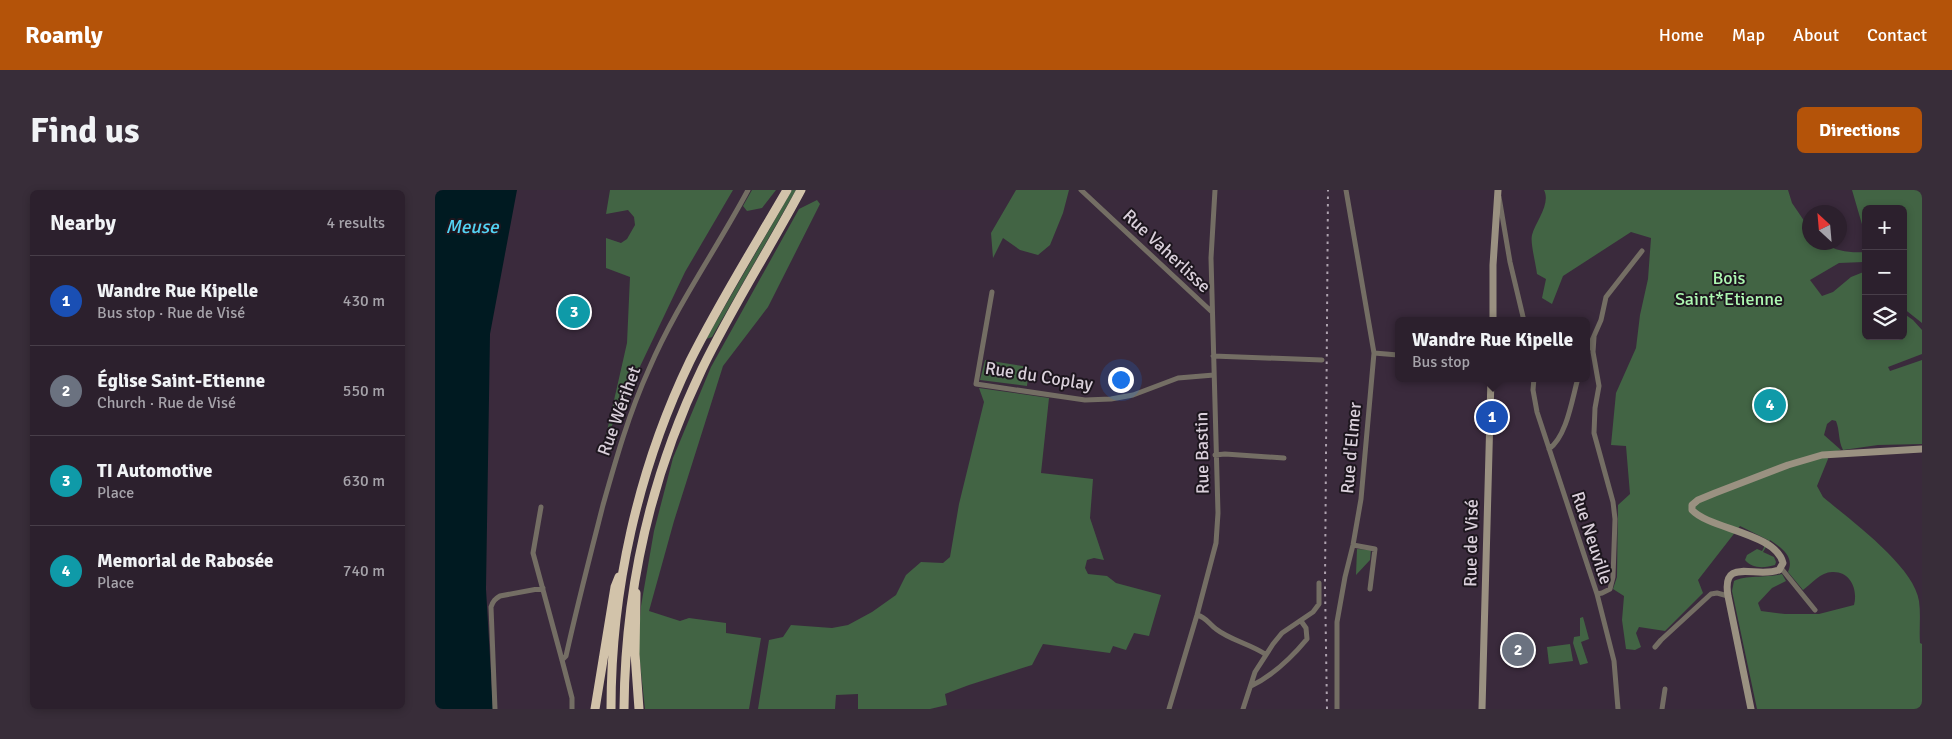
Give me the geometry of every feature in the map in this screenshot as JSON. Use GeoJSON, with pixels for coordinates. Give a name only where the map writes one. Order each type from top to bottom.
{"type":"FeatureCollection","features":[{"type":"Feature","properties":{"kind":"highway"},"geometry":{"type":"LineString","coordinates":[[611,709],[615,629],[625,562],[646,475],[681,382],[707,329],[780,202],[785,190]]}},
{"type":"Feature","properties":{"kind":"highway"},"geometry":{"type":"LineString","coordinates":[[624,709],[628,626],[635,580],[660,478],[684,410],[702,370],[726,322],[800,193]]}},
{"type":"Feature","properties":{"kind":"highway"},"geometry":{"type":"LineString","coordinates":[[595,709],[615,587],[625,562]]}},
{"type":"Feature","properties":{"kind":"highway"},"geometry":{"type":"LineString","coordinates":[[635,580],[637,606],[635,654],[639,709]]}},
{"type":"Feature","properties":{"kind":"street","name":"Rue Wérihet"},"geometry":{"type":"LineString","coordinates":[[562,660],[566,656],[582,584],[619,449],[631,413],[675,314],[748,190]]}},
{"type":"Feature","properties":{"kind":"street","name":"Rue Vaherlisse"},"geometry":{"type":"LineString","coordinates":[[1081,190],[1212,312]]}},
{"type":"Feature","properties":{"kind":"street","name":"Rue Bastin"},"geometry":{"type":"LineString","coordinates":[[1169,709],[1216,543],[1217,512],[1211,258],[1215,190]]}},
{"type":"Feature","properties":{"kind":"street","name":"Rue d'Elmer"},"geometry":{"type":"LineString","coordinates":[[1337,709],[1337,622],[1361,499],[1374,353],[1346,190]]}},
{"type":"Feature","properties":{"kind":"street"},"geometry":{"type":"LineString","coordinates":[[1493,317],[1493,265],[1497,192]]}},
{"type":"Feature","properties":{"kind":"street"},"geometry":{"type":"LineString","coordinates":[[1497,192],[1501,201],[1510,262],[1523,317]]}},
{"type":"Feature","properties":{"kind":"street"},"geometry":{"type":"LineString","coordinates":[[1590,346],[1601,320],[1607,297],[1642,251]]}},
{"type":"Feature","properties":{"kind":"street","name":"Rue du Coplay"},"geometry":{"type":"LineString","coordinates":[[992,292],[976,384],[1085,400],[1133,395],[1178,378],[1214,375]]}},
{"type":"Feature","properties":{"kind":"street"},"geometry":{"type":"LineString","coordinates":[[1594,337],[1593,360],[1599,386],[1595,408],[1594,433],[1613,502],[1615,518],[1613,577],[1610,588],[1597,594]]}},
{"type":"Feature","properties":{"kind":"street"},"geometry":{"type":"LineString","coordinates":[[1374,353],[1395,354]]}},
{"type":"Feature","properties":{"kind":"street"},"geometry":{"type":"LineString","coordinates":[[1213,356],[1322,360]]}},
{"type":"Feature","properties":{"kind":"street","name":"Rue de Visé"},"geometry":{"type":"LineString","coordinates":[[1482,709],[1491,382]]}},
{"type":"Feature","properties":{"kind":"street","name":"Rue Neuville"},"geometry":{"type":"LineString","coordinates":[[1534,382],[1533,390],[1537,412],[1597,594],[1614,661],[1618,709]]}},
{"type":"Feature","properties":{"kind":"street"},"geometry":{"type":"LineString","coordinates":[[1549,449],[1555,444],[1562,432],[1577,382]]}},
{"type":"Feature","properties":{"kind":"street"},"geometry":{"type":"LineString","coordinates":[[1751,709],[1728,596],[1727,580],[1731,574],[1736,572],[1773,572],[1781,568],[1783,563],[1782,557],[1771,547],[1746,533],[1701,517],[1692,510],[1692,505],[1698,500],[1788,465],[1821,456],[1922,449]]}},
{"type":"Feature","properties":{"kind":"street"},"geometry":{"type":"LineString","coordinates":[[1215,455],[1284,458]]}},
{"type":"Feature","properties":{"kind":"street"},"geometry":{"type":"LineString","coordinates":[[541,507],[533,553],[572,698],[572,709]]}},
{"type":"Feature","properties":{"kind":"street"},"geometry":{"type":"LineString","coordinates":[[1353,545],[1375,549],[1370,589]]}},
{"type":"Feature","properties":{"kind":"street"},"geometry":{"type":"LineString","coordinates":[[1781,568],[1815,610]]}},
{"type":"Feature","properties":{"kind":"street"},"geometry":{"type":"LineString","coordinates":[[1243,709],[1244,700],[1255,672],[1265,654],[1282,633],[1313,612],[1319,604],[1319,584]]}},
{"type":"Feature","properties":{"kind":"street"},"geometry":{"type":"LineString","coordinates":[[495,709],[491,607],[494,599],[500,596],[543,588]]}},
{"type":"Feature","properties":{"kind":"street"},"geometry":{"type":"LineString","coordinates":[[1655,647],[1711,594],[1717,593],[1728,596]]}},
{"type":"Feature","properties":{"kind":"street"},"geometry":{"type":"LineString","coordinates":[[1197,615],[1207,620],[1218,631],[1265,654]]}},
{"type":"Feature","properties":{"kind":"street"},"geometry":{"type":"LineString","coordinates":[[1251,686],[1259,682],[1298,650],[1307,639],[1307,628],[1301,621]]}},
{"type":"Feature","properties":{"kind":"street"},"geometry":{"type":"LineString","coordinates":[[1662,709],[1665,689]]}},
{"type":"Feature","properties":{"kind":"green space"},"geometry":{"type":"Polygon","coordinates":[[[610,190],[733,190],[685,272],[605,440],[627,343],[630,277],[606,268],[606,238],[621,243],[627,239],[635,225],[634,217],[628,210],[606,214],[610,190]]]}},
{"type":"Feature","properties":{"kind":"green space"},"geometry":{"type":"Polygon","coordinates":[[[752,190],[776,190],[762,208],[747,211],[743,206],[752,190]]]}},
{"type":"Feature","properties":{"kind":"green space"},"geometry":{"type":"Polygon","coordinates":[[[792,190],[796,190],[712,337],[706,339],[792,190]]]}},
{"type":"Feature","properties":{"kind":"green space"},"geometry":{"type":"Polygon","coordinates":[[[1016,190],[1069,190],[1063,213],[1050,245],[1038,255],[1020,250],[1003,238],[993,258],[991,233],[1016,190]]]}},
{"type":"Feature","properties":{"kind":"green space","name":"Bois Saint*Etienne"},"geometry":{"type":"Polygon","coordinates":[[[1544,190],[1788,190],[1792,203],[1802,218],[1802,250],[1862,252],[1862,262],[1839,263],[1810,280],[1822,296],[1833,292],[1851,277],[1862,273],[1862,340],[1907,340],[1907,316],[1922,330],[1922,354],[1888,367],[1890,371],[1922,360],[1922,444],[1878,445],[1843,450],[1836,421],[1832,420],[1827,424],[1824,435],[1841,450],[1827,453],[1828,459],[1817,486],[1823,497],[1894,559],[1915,587],[1919,601],[1920,643],[1922,644],[1922,709],[1757,709],[1732,591],[1734,581],[1744,578],[1782,574],[1786,581],[1772,588],[1758,603],[1761,611],[1785,614],[1819,614],[1854,605],[1855,593],[1852,582],[1848,578],[1839,573],[1832,572],[1820,576],[1803,590],[1788,572],[1790,561],[1786,553],[1770,540],[1763,552],[1774,557],[1775,565],[1763,567],[1751,565],[1745,560],[1747,555],[1757,549],[1762,551],[1768,540],[1740,526],[1698,580],[1703,593],[1665,631],[1639,627],[1636,633],[1641,647],[1635,650],[1626,649],[1622,620],[1624,596],[1613,589],[1617,577],[1618,505],[1630,494],[1626,446],[1611,445],[1616,393],[1636,348],[1640,315],[1648,279],[1651,238],[1631,232],[1563,276],[1552,304],[1542,298],[1546,279],[1537,274],[1532,243],[1532,235],[1544,207],[1546,195],[1544,190]]]}},
{"type":"Feature","properties":{"kind":"green space"},"geometry":{"type":"Polygon","coordinates":[[[1852,190],[1922,190],[1922,323],[1907,311],[1907,205],[1862,205],[1862,224],[1852,190]]]}},
{"type":"Feature","properties":{"kind":"green space"},"geometry":{"type":"Polygon","coordinates":[[[817,200],[820,204],[768,307],[723,366],[674,521],[649,611],[680,621],[689,618],[726,623],[726,633],[761,638],[749,709],[645,709],[638,644],[641,606],[654,531],[673,458],[711,367],[799,209],[817,200]]]}},
{"type":"Feature","properties":{"kind":"green space"},"geometry":{"type":"Polygon","coordinates":[[[985,360],[1029,367],[1027,386],[980,380],[985,360]]]}},
{"type":"Feature","properties":{"kind":"green space"},"geometry":{"type":"Polygon","coordinates":[[[979,388],[1049,398],[1041,473],[1093,479],[1090,518],[1104,560],[1094,558],[1087,560],[1085,568],[1088,574],[1107,576],[1116,583],[1161,595],[1149,636],[1134,633],[1126,650],[1113,646],[1110,653],[1043,644],[1032,665],[945,694],[947,705],[930,709],[858,709],[858,694],[836,695],[835,709],[758,709],[769,640],[783,637],[791,625],[832,628],[848,625],[872,612],[896,595],[906,575],[921,562],[943,563],[950,557],[959,504],[984,402],[979,388]]]}},
{"type":"Feature","properties":{"kind":"green space"},"geometry":{"type":"Polygon","coordinates":[[[1357,549],[1371,550],[1370,560],[1356,575],[1357,549]]]}},
{"type":"Feature","properties":{"kind":"green space"},"geometry":{"type":"Polygon","coordinates":[[[1583,617],[1589,639],[1581,642],[1588,663],[1580,665],[1573,643],[1574,637],[1580,636],[1580,618],[1583,617]]]}},
{"type":"Feature","properties":{"kind":"green space"},"geometry":{"type":"Polygon","coordinates":[[[1570,644],[1573,661],[1549,664],[1547,647],[1570,644]]]}},
{"type":"Feature","properties":{"kind":"water","name":"Meuse"},"geometry":{"type":"Polygon","coordinates":[[[435,190],[517,190],[490,334],[486,589],[493,709],[435,709],[435,190]]]}},
{"type":"Feature","properties":{"kind":"railway"},"geometry":{"type":"LineString","coordinates":[[1327,709],[1325,585],[1328,190]]}},
{"type":"Feature","properties":{"kind":"place","name":"TI Automotive"},"geometry":{"type":"Point","coordinates":[574,312]}},
{"type":"Feature","properties":{"kind":"place","name":"Memorial de Rabosée"},"geometry":{"type":"Point","coordinates":[1770,405]}},
{"type":"Feature","properties":{"kind":"place","name":"Wandre Rue Kipelle"},"geometry":{"type":"Point","coordinates":[1492,417]}},
{"type":"Feature","properties":{"kind":"place","name":"Église Saint-Etienne"},"geometry":{"type":"Point","coordinates":[1518,650]}}]}
